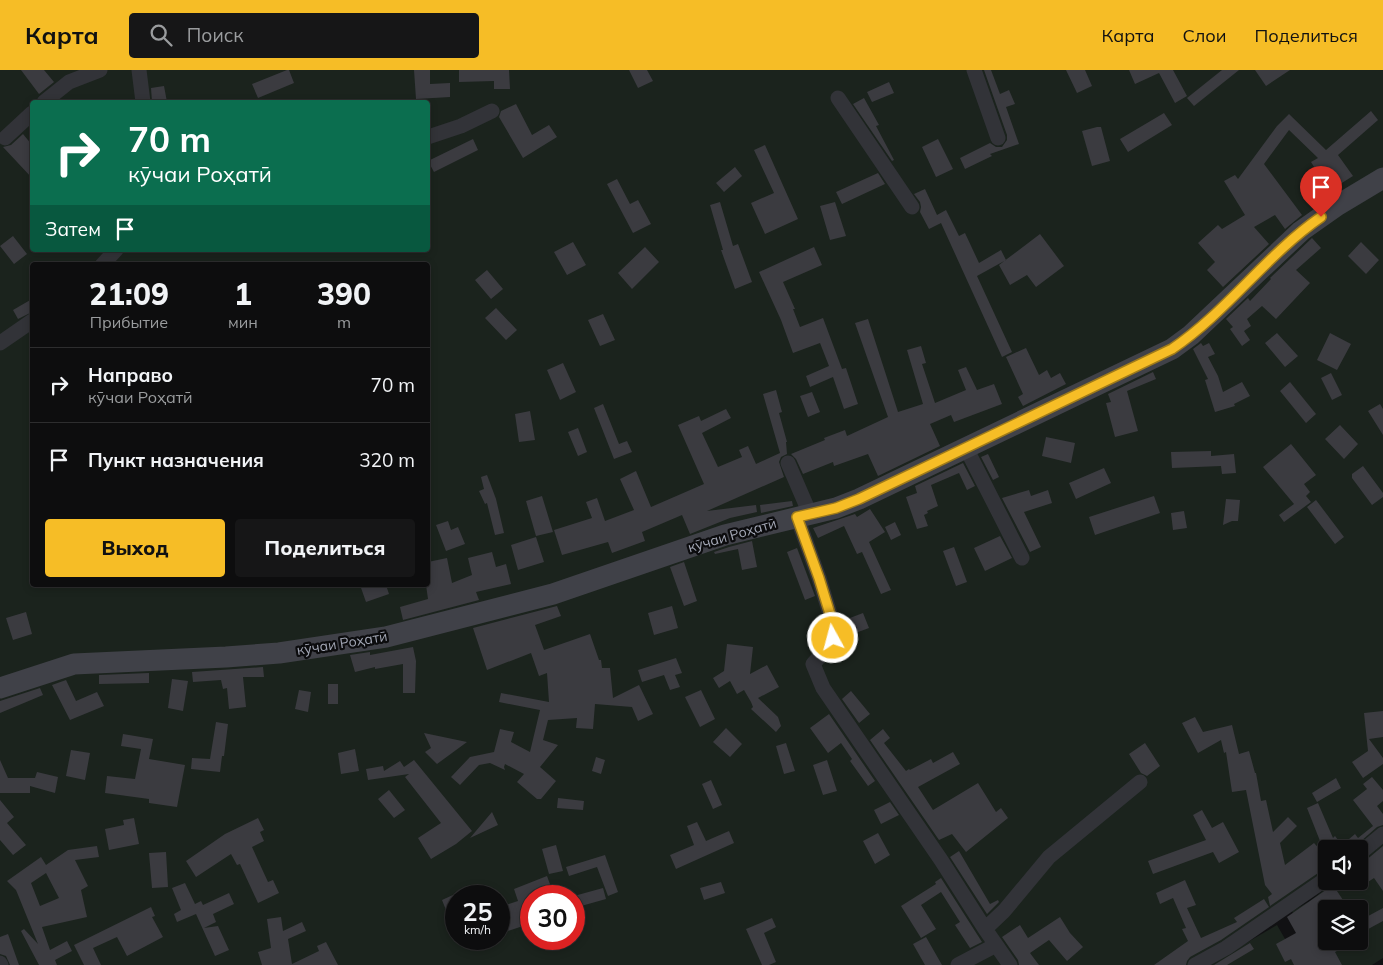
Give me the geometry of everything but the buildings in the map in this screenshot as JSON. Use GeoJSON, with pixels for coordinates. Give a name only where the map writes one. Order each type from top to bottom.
{"type":"FeatureCollection","features":[{"type":"Feature","properties":{"kind":"street"},"geometry":{"type":"LineString","coordinates":[[46,100],[69,82],[100,70]]}},
{"type":"Feature","properties":{"kind":"street"},"geometry":{"type":"LineString","coordinates":[[139,70],[143,100]]}},
{"type":"Feature","properties":{"kind":"street"},"geometry":{"type":"LineString","coordinates":[[974,70],[998,138]]}},
{"type":"Feature","properties":{"kind":"street"},"geometry":{"type":"LineString","coordinates":[[838,98],[912,207]]}},
{"type":"Feature","properties":{"kind":"street"},"geometry":{"type":"LineString","coordinates":[[430,136],[461,126],[492,111]]}},
{"type":"Feature","properties":{"kind":"street"},"geometry":{"type":"LineString","coordinates":[[5,138],[30,115]]}},
{"type":"Feature","properties":{"kind":"street","name":"кӯчаи Роҳатӣ"},"geometry":{"type":"LineString","coordinates":[[0,688],[74,664],[279,653],[386,637],[553,594],[725,535],[836,508],[859,499],[1172,349],[1191,336],[1301,231],[1338,205],[1383,178]]}},
{"type":"Feature","properties":{"kind":"street"},"geometry":{"type":"LineString","coordinates":[[105,262],[114,252]]}},
{"type":"Feature","properties":{"kind":"street"},"geometry":{"type":"LineString","coordinates":[[0,343],[30,322]]}},
{"type":"Feature","properties":{"kind":"street"},"geometry":{"type":"LineString","coordinates":[[966,448],[1022,558]]}},
{"type":"Feature","properties":{"kind":"street"},"geometry":{"type":"LineString","coordinates":[[788,463],[834,627],[833,638],[829,646],[813,664],[823,688],[941,860],[1010,965]]}},
{"type":"Feature","properties":{"kind":"street"},"geometry":{"type":"LineString","coordinates":[[985,929],[1004,911],[1049,858],[1140,782]]}},
{"type":"Feature","properties":{"kind":"street"},"geometry":{"type":"LineString","coordinates":[[1368,846],[1383,834]]}},
{"type":"Feature","properties":{"kind":"street"},"geometry":{"type":"LineString","coordinates":[[1195,965],[1226,948],[1318,885]]}},
{"type":"Feature","properties":{"kind":"street"},"geometry":{"type":"LineString","coordinates":[[958,965],[996,945]]}},
{"type":"Feature","properties":{"kind":"shaded area"},"geometry":{"type":"Polygon","coordinates":[[[0,70],[1383,70],[1383,830],[1368,842],[1368,840],[1318,840],[1318,883],[1191,965],[0,965],[0,70]]]}},
{"type":"Feature","properties":{"kind":"shaded area"},"geometry":{"type":"Polygon","coordinates":[[[1383,843],[1383,958],[1372,965],[1324,965],[1299,928],[1292,911],[1310,901],[1324,890],[1368,890],[1368,856],[1383,843]]]}},
{"type":"Feature","properties":{"kind":"shaded area"},"geometry":{"type":"Polygon","coordinates":[[[1277,925],[1300,965],[1208,965],[1277,925]]]}},
{"type":"Feature","properties":{"kind":"route"},"geometry":{"type":"LineString","coordinates":[[833,638],[834,627],[797,517],[836,508],[859,499],[1172,349],[1191,336],[1286,244],[1321,217]]}}]}
